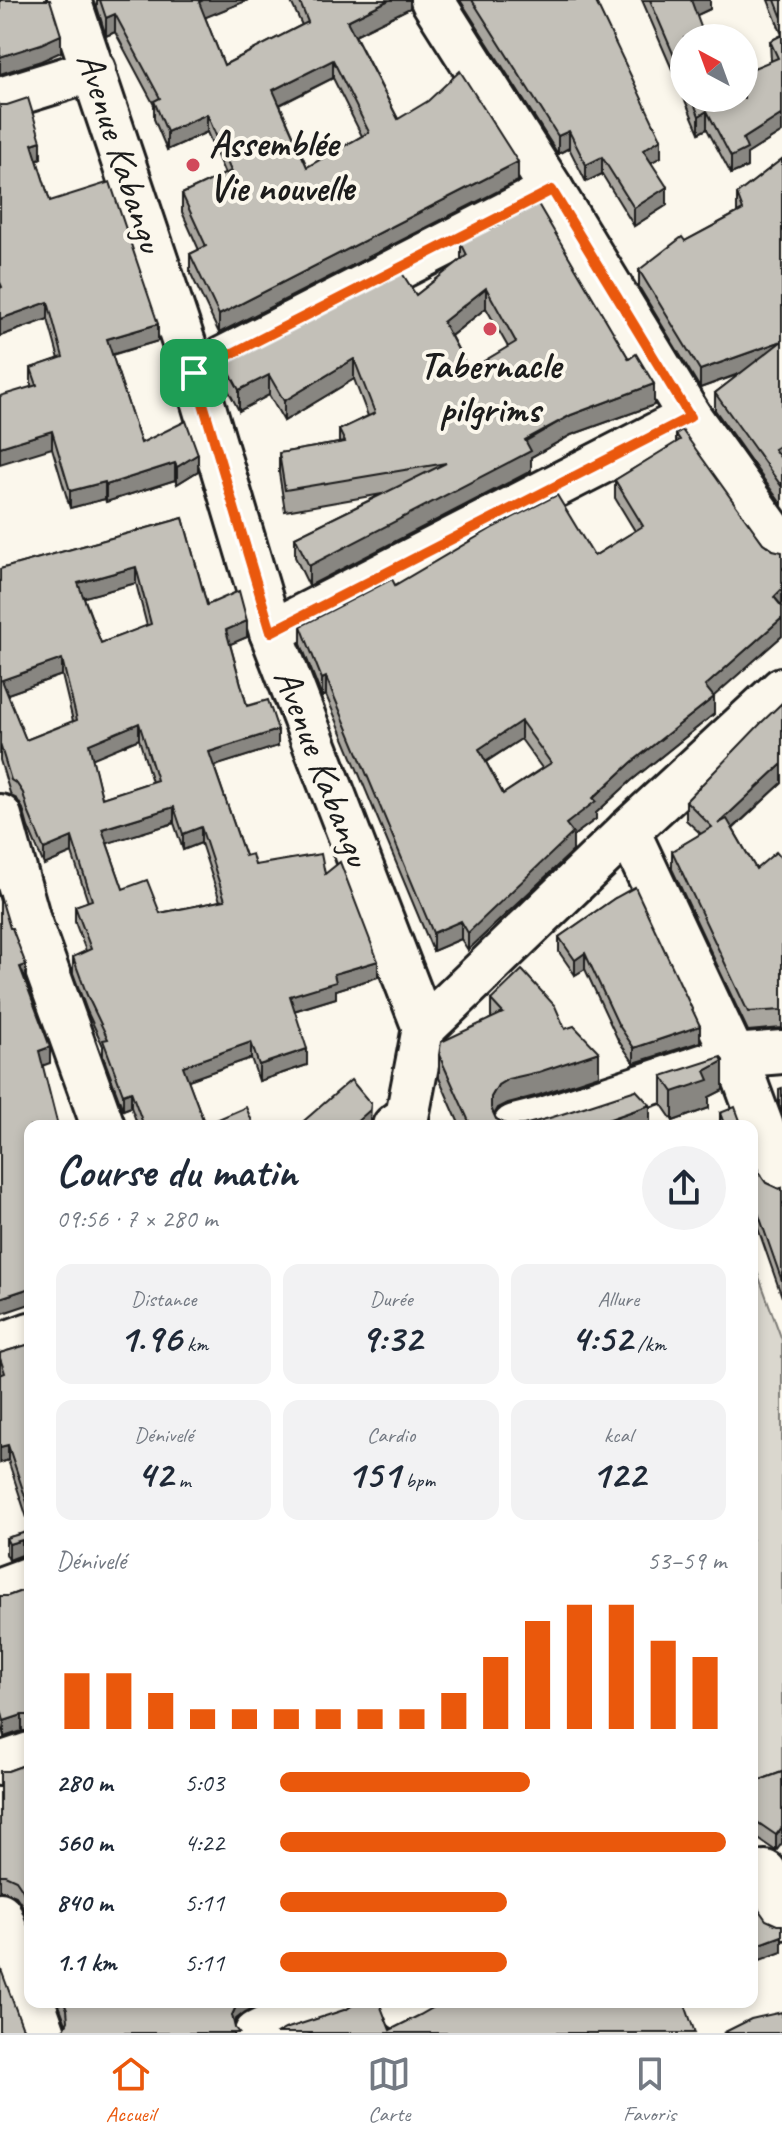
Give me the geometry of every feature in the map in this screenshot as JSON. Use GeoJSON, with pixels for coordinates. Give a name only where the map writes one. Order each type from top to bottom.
{"type":"FeatureCollection","features":[{"type":"Feature","properties":{"kind":"street"},"geometry":{"type":"LineString","coordinates":[[432,0],[690,417],[782,546]]}},
{"type":"Feature","properties":{"kind":"street","name":"Avenue Kabangu"},"geometry":{"type":"LineString","coordinates":[[80,3],[94,70],[194,373],[271,632],[424,1028]]}},
{"type":"Feature","properties":{"kind":"street"},"geometry":{"type":"LineString","coordinates":[[0,99],[94,70]]}},
{"type":"Feature","properties":{"kind":"street"},"geometry":{"type":"LineString","coordinates":[[194,373],[552,190]]}},
{"type":"Feature","properties":{"kind":"street"},"geometry":{"type":"LineString","coordinates":[[271,632],[690,417]]}},
{"type":"Feature","properties":{"kind":"street"},"geometry":{"type":"LineString","coordinates":[[414,1120],[424,1028],[628,831],[782,689]]}},
{"type":"Feature","properties":{"kind":"street"},"geometry":{"type":"LineString","coordinates":[[0,816],[15,924],[100,1120]]}},
{"type":"Feature","properties":{"kind":"street"},"geometry":{"type":"LineString","coordinates":[[628,831],[744,1078],[782,1181]]}},
{"type":"Feature","properties":{"kind":"street"},"geometry":{"type":"LineString","coordinates":[[538,1120],[733,1056],[782,1052]]}},
{"type":"Feature","properties":{"kind":"street"},"geometry":{"type":"LineString","coordinates":[[0,1345],[24,1336]]}},
{"type":"Feature","properties":{"kind":"street"},"geometry":{"type":"LineString","coordinates":[[0,1589],[24,1580]]}},
{"type":"Feature","properties":{"kind":"street"},"geometry":{"type":"LineString","coordinates":[[0,1764],[24,1756]]}},
{"type":"Feature","properties":{"kind":"street"},"geometry":{"type":"LineString","coordinates":[[766,1872],[782,1918]]}},
{"type":"Feature","properties":{"kind":"street"},"geometry":{"type":"LineString","coordinates":[[10,1932],[24,1975]]}},
{"type":"Feature","properties":{"kind":"street"},"geometry":{"type":"LineString","coordinates":[[35,2008],[44,2033]]}},
{"type":"Feature","properties":{"kind":"street"},"geometry":{"type":"LineString","coordinates":[[256,2033],[321,2008]]}},
{"type":"Feature","properties":{"kind":"shaded area"},"geometry":{"type":"Polygon","coordinates":[[[758,1274],[782,1340],[782,1782],[758,1791],[758,1274]]]}},
{"type":"Feature","properties":{"kind":"building"},"geometry":{"type":"Polygon","coordinates":[[[0,0],[50,0],[61,35],[0,57],[0,0]]]}},
{"type":"Feature","properties":{"kind":"building"},"geometry":{"type":"Polygon","coordinates":[[[100,0],[203,0],[199,2],[224,65],[308,22],[299,0],[389,0],[347,21],[398,119],[428,101],[460,71],[518,162],[219,315],[190,254],[206,246],[182,194],[231,171],[207,114],[167,132],[154,101],[160,98],[115,14],[106,18],[100,0]],[[333,60],[273,90],[307,167],[369,132],[333,60]]]}},
{"type":"Feature","properties":{"kind":"building"},"geometry":{"type":"Polygon","coordinates":[[[472,0],[595,0],[661,139],[643,150],[667,187],[634,208],[602,157],[586,165],[569,131],[558,136],[472,0]]]}},
{"type":"Feature","properties":{"kind":"building"},"geometry":{"type":"Polygon","coordinates":[[[650,0],[691,0],[700,24],[670,24],[670,46],[650,0]]]}},
{"type":"Feature","properties":{"kind":"building"},"geometry":{"type":"Polygon","coordinates":[[[775,0],[782,0],[782,18],[775,0]]]}},
{"type":"Feature","properties":{"kind":"building"},"geometry":{"type":"Polygon","coordinates":[[[782,35],[782,114],[743,139],[747,149],[731,157],[708,112],[758,112],[758,66],[778,58],[770,41],[782,35]]]}},
{"type":"Feature","properties":{"kind":"building"},"geometry":{"type":"Polygon","coordinates":[[[28,98],[41,141],[32,144],[50,201],[110,182],[158,324],[107,339],[141,443],[186,421],[198,454],[177,467],[175,463],[106,485],[105,482],[70,491],[52,431],[0,447],[0,396],[37,385],[31,368],[63,357],[48,302],[0,319],[0,105],[28,98]]]}},
{"type":"Feature","properties":{"kind":"building"},"geometry":{"type":"Polygon","coordinates":[[[782,159],[782,341],[700,370],[639,270],[682,237],[685,241],[743,210],[737,194],[782,159]]]}},
{"type":"Feature","properties":{"kind":"building"},"geometry":{"type":"Polygon","coordinates":[[[538,204],[629,359],[636,354],[654,384],[571,415],[525,440],[531,451],[309,566],[295,537],[446,463],[285,490],[279,453],[345,442],[339,430],[375,413],[354,359],[284,401],[269,375],[239,390],[225,364],[402,273],[416,295],[467,255],[461,243],[538,204]],[[486,288],[443,322],[469,370],[516,342],[486,288]]]}},
{"type":"Feature","properties":{"kind":"building"},"geometry":{"type":"Polygon","coordinates":[[[782,341],[782,444],[774,449],[782,460],[782,487],[715,393],[782,341]]]}},
{"type":"Feature","properties":{"kind":"building"},"geometry":{"type":"Polygon","coordinates":[[[682,430],[763,543],[782,552],[782,589],[774,597],[782,607],[782,618],[705,686],[714,697],[632,762],[593,798],[596,801],[566,824],[573,833],[468,933],[461,921],[433,933],[326,677],[322,679],[301,626],[392,579],[395,585],[494,527],[557,495],[594,556],[643,526],[615,480],[680,440],[676,434],[682,430]],[[521,721],[479,749],[503,794],[551,763],[521,721]]]}},
{"type":"Feature","properties":{"kind":"building"},"geometry":{"type":"Polygon","coordinates":[[[183,518],[207,605],[239,591],[247,621],[226,630],[247,706],[268,700],[278,730],[209,752],[245,856],[252,854],[255,865],[321,854],[325,874],[340,862],[378,961],[334,974],[336,982],[290,996],[307,1049],[259,1065],[251,1042],[183,1066],[203,1120],[142,1120],[131,1091],[123,1094],[103,1040],[108,1039],[73,957],[91,949],[75,906],[92,900],[72,837],[44,849],[23,793],[11,780],[0,744],[0,569],[183,518]],[[136,567],[78,583],[101,643],[151,624],[136,567]],[[62,659],[2,680],[26,740],[77,720],[62,659]],[[139,723],[89,744],[102,798],[157,780],[139,723]],[[174,807],[102,829],[123,889],[147,880],[160,913],[225,900],[201,827],[183,834],[174,807]]]}},
{"type":"Feature","properties":{"kind":"building"},"geometry":{"type":"Polygon","coordinates":[[[782,703],[782,764],[718,824],[727,819],[756,869],[776,852],[782,859],[782,1010],[748,1012],[672,851],[712,827],[686,801],[782,703]]]}},
{"type":"Feature","properties":{"kind":"building"},"geometry":{"type":"Polygon","coordinates":[[[635,887],[700,1026],[634,1048],[618,1024],[585,953],[575,960],[559,937],[635,887]]]}},
{"type":"Feature","properties":{"kind":"building"},"geometry":{"type":"Polygon","coordinates":[[[0,895],[26,965],[20,967],[50,1047],[39,1051],[56,1120],[24,1120],[24,1290],[0,1298],[0,895]]]}},
{"type":"Feature","properties":{"kind":"building"},"geometry":{"type":"Polygon","coordinates":[[[522,970],[555,1006],[565,1029],[574,1026],[599,1052],[508,1079],[498,1085],[491,1097],[491,1108],[496,1119],[468,1120],[439,1055],[441,1042],[503,1013],[491,1000],[522,970]]]}},
{"type":"Feature","properties":{"kind":"building"},"geometry":{"type":"Polygon","coordinates":[[[721,1057],[723,1061],[705,1071],[709,1080],[673,1092],[662,1076],[721,1057]]]}},
{"type":"Feature","properties":{"kind":"building"},"geometry":{"type":"Polygon","coordinates":[[[351,1080],[371,1104],[370,1110],[359,1120],[305,1120],[351,1080]]]}},
{"type":"Feature","properties":{"kind":"building"},"geometry":{"type":"Polygon","coordinates":[[[636,1090],[650,1105],[607,1120],[542,1120],[636,1090]]]}},
{"type":"Feature","properties":{"kind":"building"},"geometry":{"type":"Polygon","coordinates":[[[246,1107],[251,1120],[216,1120],[246,1107]]]}},
{"type":"Feature","properties":{"kind":"building"},"geometry":{"type":"Polygon","coordinates":[[[735,1107],[740,1120],[723,1120],[720,1113],[735,1107]]]}},
{"type":"Feature","properties":{"kind":"building"},"geometry":{"type":"Polygon","coordinates":[[[758,1170],[766,1183],[782,1188],[782,1281],[758,1213],[758,1170]]]}},
{"type":"Feature","properties":{"kind":"building"},"geometry":{"type":"Polygon","coordinates":[[[24,1346],[24,1493],[8,1445],[0,1447],[0,1375],[5,1373],[0,1353],[24,1346]]]}},
{"type":"Feature","properties":{"kind":"building"},"geometry":{"type":"Polygon","coordinates":[[[24,1533],[24,1540],[9,1544],[6,1538],[24,1533]]]}},
{"type":"Feature","properties":{"kind":"building"},"geometry":{"type":"Polygon","coordinates":[[[24,1590],[24,1715],[4,1721],[0,1706],[0,1596],[24,1590]]]}},
{"type":"Feature","properties":{"kind":"building"},"geometry":{"type":"Polygon","coordinates":[[[24,1765],[24,1894],[16,1880],[0,1875],[0,1771],[24,1765]]]}},
{"type":"Feature","properties":{"kind":"building"},"geometry":{"type":"Polygon","coordinates":[[[782,1772],[782,1827],[776,1835],[758,1823],[758,1781],[782,1772]]]}},
{"type":"Feature","properties":{"kind":"building"},"geometry":{"type":"Polygon","coordinates":[[[758,1907],[766,1920],[782,1925],[782,1936],[758,1945],[758,1907]]]}},
{"type":"Feature","properties":{"kind":"building"},"geometry":{"type":"Polygon","coordinates":[[[0,1967],[22,2026],[27,2033],[0,2033],[0,1967]]]}},
{"type":"Feature","properties":{"kind":"building"},"geometry":{"type":"Polygon","coordinates":[[[235,2008],[232,2015],[239,2033],[62,2033],[68,2021],[67,2009],[235,2008]]]}},
{"type":"Feature","properties":{"kind":"building"},"geometry":{"type":"Polygon","coordinates":[[[381,2008],[390,2030],[432,2008],[686,2008],[695,2033],[278,2033],[347,2009],[381,2008]]]}},
{"type":"Feature","properties":{"kind":"building"},"geometry":{"type":"Polygon","coordinates":[[[782,2012],[782,2033],[723,2033],[751,2019],[782,2012]]]}},
{"type":"Feature","properties":{"kind":"place","name":"Assemblée Vie nouvelle"},"geometry":{"type":"Point","coordinates":[193,165]}},
{"type":"Feature","properties":{"kind":"place","name":"Tabernacle pilgrims"},"geometry":{"type":"Point","coordinates":[490,329]}},
{"type":"Feature","properties":{"kind":"route"},"geometry":{"type":"LineString","coordinates":[[552,190],[690,417],[271,632],[194,373],[552,190]]}}]}
